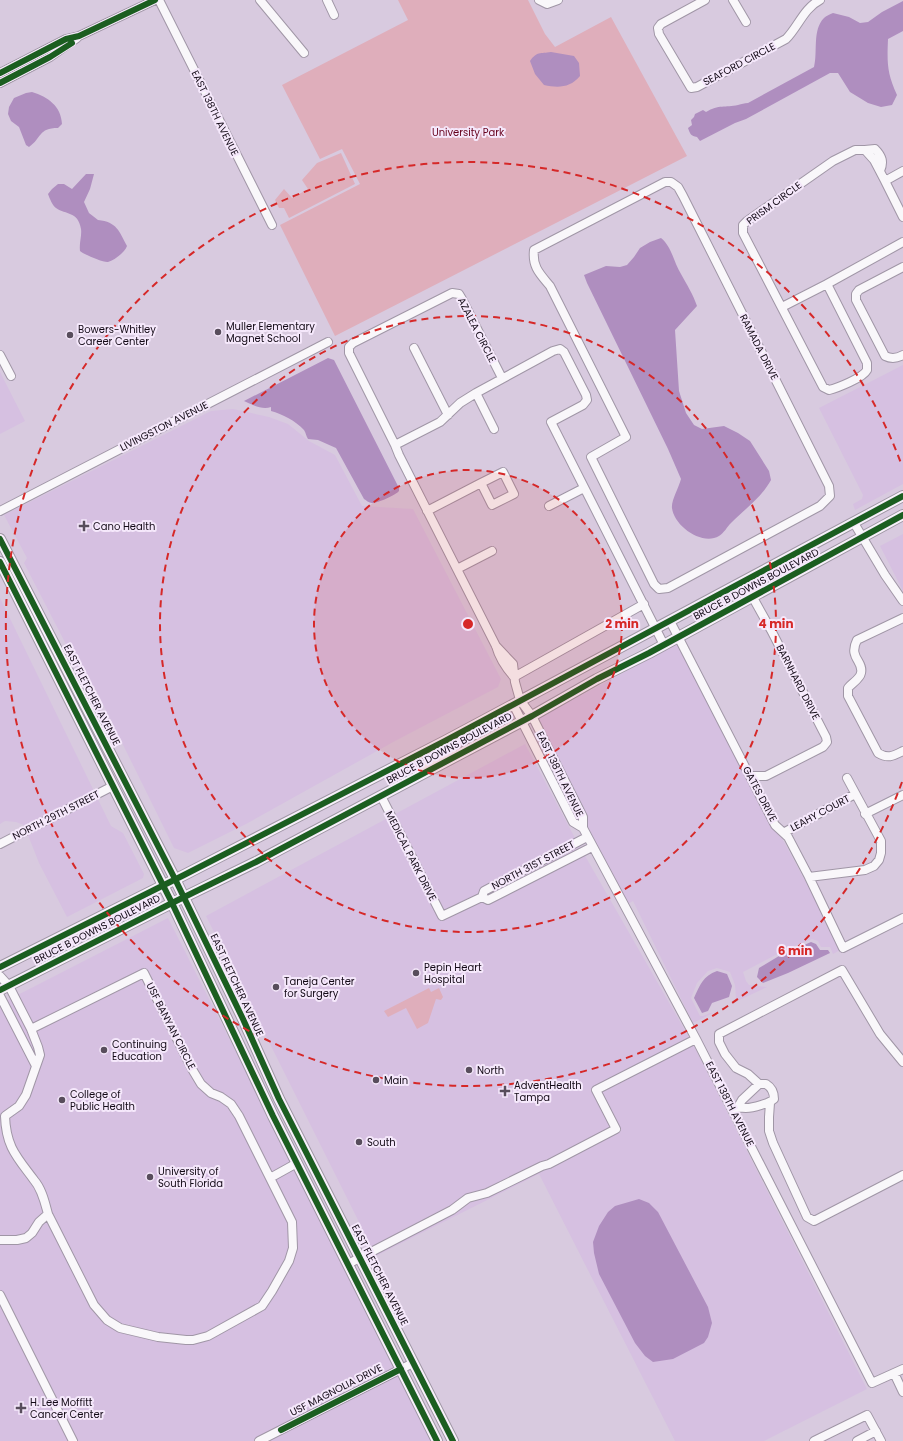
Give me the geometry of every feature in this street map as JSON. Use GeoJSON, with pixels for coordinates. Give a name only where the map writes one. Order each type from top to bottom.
{"type":"FeatureCollection","features":[{"type":"Feature","properties":{"kind":"main road","name":"BRUCE B DOWNS BOULEVARD"},"geometry":{"type":"LineString","coordinates":[[0,967],[445,741],[903,496]]}},
{"type":"Feature","properties":{"kind":"main road","name":"BRUCE B DOWNS BOULEVARD"},"geometry":{"type":"LineString","coordinates":[[4,988],[256,862],[521,722],[597,679],[679,637],[903,515]]}},
{"type":"Feature","properties":{"kind":"main road","name":"EAST FLETCHER AVENUE"},"geometry":{"type":"LineString","coordinates":[[0,539],[175,879],[243,1019],[279,1099],[453,1441]]}},
{"type":"Feature","properties":{"kind":"main road"},"geometry":{"type":"LineString","coordinates":[[0,562],[172,903],[252,1073],[437,1441]]}},
{"type":"Feature","properties":{"kind":"main road"},"geometry":{"type":"LineString","coordinates":[[63,686],[76,700],[88,724],[105,742]]}},
{"type":"Feature","properties":{"kind":"main road"},"geometry":{"type":"LineString","coordinates":[[447,761],[451,749],[467,729]]}},
{"type":"Feature","properties":{"kind":"main road"},"geometry":{"type":"LineString","coordinates":[[398,786],[437,756],[443,750],[445,741]]}},
{"type":"Feature","properties":{"kind":"street"},"geometry":{"type":"LineString","coordinates":[[0,73],[66,40],[79,36],[155,0]]}},
{"type":"Feature","properties":{"kind":"street","name":"EAST 138TH AVENUE"},"geometry":{"type":"LineString","coordinates":[[159,0],[272,225]]}},
{"type":"Feature","properties":{"kind":"street"},"geometry":{"type":"LineString","coordinates":[[260,0],[304,53]]}},
{"type":"Feature","properties":{"kind":"street"},"geometry":{"type":"LineString","coordinates":[[327,0],[334,15]]}},
{"type":"Feature","properties":{"kind":"street"},"geometry":{"type":"LineString","coordinates":[[539,0],[547,4],[558,0]]}},
{"type":"Feature","properties":{"kind":"street","name":"SEAFORD CIRCLE"},"geometry":{"type":"LineString","coordinates":[[705,0],[661,24],[658,28],[659,34],[691,88],[697,87],[786,39],[792,34],[810,8],[820,0]]}},
{"type":"Feature","properties":{"kind":"street"},"geometry":{"type":"LineString","coordinates":[[733,0],[746,22]]}},
{"type":"Feature","properties":{"kind":"street"},"geometry":{"type":"LineString","coordinates":[[0,83],[50,57],[79,36]]}},
{"type":"Feature","properties":{"kind":"street"},"geometry":{"type":"LineString","coordinates":[[34,56],[50,57]]}},
{"type":"Feature","properties":{"kind":"street","name":"PRISM CIRCLE"},"geometry":{"type":"LineString","coordinates":[[828,284],[867,363],[867,369],[863,374],[829,390],[823,387],[743,233],[743,225],[833,161],[855,150],[875,149],[880,154],[883,161],[880,171],[903,217]]}},
{"type":"Feature","properties":{"kind":"street"},"geometry":{"type":"LineString","coordinates":[[885,181],[903,171]]}},
{"type":"Feature","properties":{"kind":"street","name":"RAMADA DRIVE"},"geometry":{"type":"LineString","coordinates":[[665,182],[671,182],[678,187],[683,196],[830,486],[830,496],[820,506],[735,552],[668,588],[659,589],[654,584],[591,457],[626,437],[550,286],[535,268],[533,258],[534,250],[665,182]]}},
{"type":"Feature","properties":{"kind":"street"},"geometry":{"type":"LineString","coordinates":[[782,307],[828,284],[903,242]]}},
{"type":"Feature","properties":{"kind":"street"},"geometry":{"type":"LineString","coordinates":[[903,266],[859,290],[856,294],[856,300],[885,356],[890,359],[898,358],[903,355]]}},
{"type":"Feature","properties":{"kind":"street","name":"AZALEA CIRCLE"},"geometry":{"type":"LineString","coordinates":[[502,378],[458,294],[452,293],[353,343],[349,347],[349,353],[427,511],[507,669],[514,676]]}},
{"type":"Feature","properties":{"kind":"street","name":"LIVINGSTON AVENUE"},"geometry":{"type":"LineString","coordinates":[[0,511],[328,342]]}},
{"type":"Feature","properties":{"kind":"street"},"geometry":{"type":"LineString","coordinates":[[414,348],[448,415]]}},
{"type":"Feature","properties":{"kind":"street"},"geometry":{"type":"LineString","coordinates":[[395,444],[440,422],[460,403],[502,378],[553,351],[560,349],[564,352],[586,395],[587,400],[583,405],[551,422],[664,645]]}},
{"type":"Feature","properties":{"kind":"street"},"geometry":{"type":"LineString","coordinates":[[0,355],[11,376]]}},
{"type":"Feature","properties":{"kind":"street"},"geometry":{"type":"LineString","coordinates":[[476,393],[494,429]]}},
{"type":"Feature","properties":{"kind":"street"},"geometry":{"type":"LineString","coordinates":[[427,511],[481,483]]}},
{"type":"Feature","properties":{"kind":"street"},"geometry":{"type":"LineString","coordinates":[[549,506],[584,488]]}},
{"type":"Feature","properties":{"kind":"street"},"geometry":{"type":"LineString","coordinates":[[854,523],[885,575],[903,601]]}},
{"type":"Feature","properties":{"kind":"street"},"geometry":{"type":"LineString","coordinates":[[457,569],[492,551]]}},
{"type":"Feature","properties":{"kind":"street","name":"BARNHARD DRIVE"},"geometry":{"type":"LineString","coordinates":[[742,583],[752,596],[771,630],[826,737],[826,742],[823,747],[766,776],[750,776]]}},
{"type":"Feature","properties":{"kind":"street"},"geometry":{"type":"LineString","coordinates":[[514,676],[644,604]]}},
{"type":"Feature","properties":{"kind":"street"},"geometry":{"type":"LineString","coordinates":[[903,618],[857,640],[853,648],[861,674],[858,679],[848,688],[848,696],[878,753],[884,757],[892,756],[903,751]]}},
{"type":"Feature","properties":{"kind":"street","name":"GATES DRIVE"},"geometry":{"type":"LineString","coordinates":[[670,621],[775,825],[785,832],[809,877],[843,948],[903,918]]}},
{"type":"Feature","properties":{"kind":"street","name":"AZALEA CIRCLE"},"geometry":{"type":"LineString","coordinates":[[496,646],[513,664],[516,702]]}},
{"type":"Feature","properties":{"kind":"street"},"geometry":{"type":"LineString","coordinates":[[513,664],[528,668]]}},
{"type":"Feature","properties":{"kind":"street","name":"EAST 138TH AVENUE"},"geometry":{"type":"LineString","coordinates":[[516,702],[532,716],[583,817],[582,828]]}},
{"type":"Feature","properties":{"kind":"street","name":"EAST 138TH AVENUE"},"geometry":{"type":"LineString","coordinates":[[516,702],[521,722],[573,822],[582,828],[735,1108],[872,1384],[894,1373]]}},
{"type":"Feature","properties":{"kind":"street"},"geometry":{"type":"LineString","coordinates":[[809,877],[865,870],[874,866],[882,853],[880,841],[847,778]]}},
{"type":"Feature","properties":{"kind":"street","name":"NORTH 29TH STREET"},"geometry":{"type":"LineString","coordinates":[[0,844],[113,786]]}},
{"type":"Feature","properties":{"kind":"street","name":"LEAHY COURT"},"geometry":{"type":"LineString","coordinates":[[785,832],[855,794]]}},
{"type":"Feature","properties":{"kind":"street"},"geometry":{"type":"LineString","coordinates":[[865,814],[903,795]]}},
{"type":"Feature","properties":{"kind":"street","name":"MEDICAL PARK DRIVE"},"geometry":{"type":"LineString","coordinates":[[380,796],[442,916]]}},
{"type":"Feature","properties":{"kind":"street","name":"NORTH 31ST STREET"},"geometry":{"type":"LineString","coordinates":[[482,898],[484,891],[587,837]]}},
{"type":"Feature","properties":{"kind":"street","name":"NORTH 31ST STREET"},"geometry":{"type":"LineString","coordinates":[[442,916],[482,898],[488,900],[592,847]]}},
{"type":"Feature","properties":{"kind":"street"},"geometry":{"type":"LineString","coordinates":[[735,1108],[746,1108],[770,1103],[774,1099],[774,1094],[770,1086],[766,1084],[759,1084],[748,1074],[736,1068],[719,1042],[719,1034],[842,970],[880,1034],[903,1062]]}},
{"type":"Feature","properties":{"kind":"street","name":"USF BANYAN CIRCLE"},"geometry":{"type":"LineString","coordinates":[[0,976],[4,988],[31,1029],[40,1055],[26,1095],[19,1106],[6,1116],[6,1126],[14,1154],[35,1180],[48,1214],[94,1305],[107,1320],[120,1328],[158,1337],[186,1340],[193,1340],[208,1336],[262,1306],[289,1261],[293,1248],[292,1222],[244,1125],[231,1104],[221,1097],[211,1093],[201,1084],[144,973],[31,1029]]}},
{"type":"Feature","properties":{"kind":"street"},"geometry":{"type":"LineString","coordinates":[[0,996],[36,1066]]}},
{"type":"Feature","properties":{"kind":"street"},"geometry":{"type":"LineString","coordinates":[[348,1264],[452,1210],[468,1198],[487,1193],[549,1164],[616,1129],[596,1090],[696,1038]]}},
{"type":"Feature","properties":{"kind":"street"},"geometry":{"type":"LineString","coordinates":[[735,1108],[759,1084]]}},
{"type":"Feature","properties":{"kind":"street"},"geometry":{"type":"LineString","coordinates":[[770,1103],[768,1126],[773,1143],[807,1217],[814,1221],[903,1176]]}},
{"type":"Feature","properties":{"kind":"street"},"geometry":{"type":"LineString","coordinates":[[270,1178],[297,1163]]}},
{"type":"Feature","properties":{"kind":"street"},"geometry":{"type":"LineString","coordinates":[[0,1240],[17,1240],[26,1238],[48,1214]]}},
{"type":"Feature","properties":{"kind":"street"},"geometry":{"type":"LineString","coordinates":[[0,1295],[73,1441]]}},
{"type":"Feature","properties":{"kind":"street","name":"USF MAGNOLIA DRIVE"},"geometry":{"type":"LineString","coordinates":[[259,1441],[413,1363]]}},
{"type":"Feature","properties":{"kind":"street"},"geometry":{"type":"LineString","coordinates":[[903,1369],[894,1373],[903,1392]]}},
{"type":"Feature","properties":{"kind":"street"},"geometry":{"type":"LineString","coordinates":[[814,1441],[867,1415],[881,1441]]}},
{"type":"Feature","properties":{"kind":"street"},"geometry":{"type":"LineString","coordinates":[[858,1441],[876,1432]]}},
{"type":"Feature","properties":{"kind":"shaded area"},"geometry":{"type":"Polygon","coordinates":[[[903,1],[903,31],[888,39],[888,68],[897,95],[892,105],[881,107],[868,103],[850,92],[838,73],[830,73],[746,119],[700,141],[697,137],[690,133],[688,128],[692,125],[691,120],[695,114],[703,110],[706,112],[718,107],[748,103],[814,67],[818,29],[820,23],[827,16],[833,13],[849,17],[860,23],[868,22],[882,12],[903,1]]]}},
{"type":"Feature","properties":{"kind":"shaded area"},"geometry":{"type":"Polygon","coordinates":[[[551,52],[574,56],[579,63],[580,76],[572,83],[564,86],[554,87],[544,85],[535,74],[530,61],[537,54],[551,52]]]}},
{"type":"Feature","properties":{"kind":"shaded area"},"geometry":{"type":"Polygon","coordinates":[[[32,92],[53,103],[59,112],[62,124],[58,128],[52,128],[43,132],[29,147],[26,145],[19,127],[11,121],[8,114],[9,107],[14,98],[32,92]]]}},
{"type":"Feature","properties":{"kind":"shaded area"},"geometry":{"type":"Polygon","coordinates":[[[86,174],[94,174],[90,189],[84,202],[89,213],[98,220],[109,223],[117,228],[127,246],[119,256],[108,262],[94,258],[80,251],[81,229],[77,219],[71,214],[56,208],[52,204],[48,194],[58,184],[64,184],[72,189],[86,174]]]}},
{"type":"Feature","properties":{"kind":"shaded area"},"geometry":{"type":"Polygon","coordinates":[[[661,238],[668,246],[697,306],[675,330],[679,391],[686,413],[694,425],[702,429],[724,426],[750,441],[769,471],[771,480],[758,498],[719,536],[712,538],[697,536],[690,532],[683,527],[674,515],[672,505],[681,479],[584,275],[606,266],[620,267],[627,265],[640,248],[661,238]]]}},
{"type":"Feature","properties":{"kind":"shaded area"},"geometry":{"type":"Polygon","coordinates":[[[328,358],[334,360],[399,488],[399,491],[391,497],[375,503],[364,499],[336,448],[318,440],[308,439],[301,427],[289,418],[271,411],[271,407],[261,407],[244,401],[328,358]]]}},
{"type":"Feature","properties":{"kind":"shaded area"},"geometry":{"type":"Polygon","coordinates":[[[903,365],[903,484],[855,510],[853,504],[862,499],[863,495],[819,408],[903,365]]]}},
{"type":"Feature","properties":{"kind":"shaded area"},"geometry":{"type":"Polygon","coordinates":[[[0,372],[25,421],[0,434],[0,372]]]}},
{"type":"Feature","properties":{"kind":"shaded area"},"geometry":{"type":"Polygon","coordinates":[[[233,409],[269,417],[288,424],[309,441],[335,455],[362,506],[413,509],[501,679],[498,687],[395,741],[246,824],[188,853],[174,848],[94,686],[85,681],[24,563],[27,558],[4,515],[211,411],[233,409]]]}},
{"type":"Feature","properties":{"kind":"shaded area"},"geometry":{"type":"Polygon","coordinates":[[[903,534],[903,591],[880,546],[903,534]]]}},
{"type":"Feature","properties":{"kind":"shaded area"},"geometry":{"type":"Polygon","coordinates":[[[0,598],[111,826],[123,833],[144,874],[143,878],[67,917],[39,863],[24,825],[16,822],[5,821],[0,824],[0,598]]]}},
{"type":"Feature","properties":{"kind":"shaded area"},"geometry":{"type":"Polygon","coordinates":[[[681,642],[778,831],[842,949],[833,954],[830,947],[821,947],[818,941],[812,939],[787,949],[743,972],[749,985],[767,987],[731,1004],[736,998],[735,985],[730,972],[717,968],[708,971],[697,983],[691,998],[700,1016],[713,1013],[693,1023],[633,901],[628,904],[586,824],[586,815],[537,719],[681,642]]]}},
{"type":"Feature","properties":{"kind":"shaded area","name":"AdventHealth Tampa"},"geometry":{"type":"Polygon","coordinates":[[[525,744],[576,840],[695,1048],[867,1389],[764,1441],[675,1441],[539,1174],[376,1256],[206,916],[525,744]]]}},
{"type":"Feature","properties":{"kind":"shaded area","name":"University of South Florida"},"geometry":{"type":"Polygon","coordinates":[[[168,918],[433,1441],[0,1441],[0,1004],[168,918]]]}},
{"type":"Feature","properties":{"kind":"shaded area"},"geometry":{"type":"Polygon","coordinates":[[[811,942],[816,944],[820,950],[828,950],[830,953],[763,983],[757,977],[759,968],[779,956],[811,942]]]}},
{"type":"Feature","properties":{"kind":"shaded area"},"geometry":{"type":"Polygon","coordinates":[[[717,971],[727,974],[732,986],[729,997],[712,1003],[708,1011],[702,1013],[694,998],[705,978],[717,971]]]}},
{"type":"Feature","properties":{"kind":"shaded area"},"geometry":{"type":"Polygon","coordinates":[[[639,1199],[649,1203],[658,1212],[708,1307],[712,1323],[708,1337],[704,1343],[673,1359],[653,1362],[645,1356],[635,1343],[599,1274],[593,1242],[599,1226],[608,1212],[615,1206],[639,1199]]]}},
{"type":"Feature","properties":{"kind":"green space","name":"University Park"},"geometry":{"type":"Polygon","coordinates":[[[398,0],[528,0],[545,34],[555,47],[611,17],[687,156],[335,336],[280,225],[360,184],[342,149],[320,159],[282,85],[408,20],[398,0]]]}},
{"type":"Feature","properties":{"kind":"green space"},"geometry":{"type":"Polygon","coordinates":[[[341,153],[355,184],[289,218],[284,208],[279,208],[275,200],[284,189],[292,198],[308,189],[302,180],[317,163],[341,153]]]}},
{"type":"Feature","properties":{"kind":"green space"},"geometry":{"type":"Polygon","coordinates":[[[429,988],[431,992],[439,988],[443,997],[441,1000],[436,999],[428,1023],[417,1029],[406,1008],[388,1017],[384,1011],[429,988]]]}},
{"type":"Feature","properties":{"kind":"cycle path"},"geometry":{"type":"LineString","coordinates":[[0,73],[66,39],[79,36],[155,0]]}},
{"type":"Feature","properties":{"kind":"cycle path"},"geometry":{"type":"LineString","coordinates":[[0,83],[50,57],[72,43]]}},
{"type":"Feature","properties":{"kind":"cycle path"},"geometry":{"type":"LineString","coordinates":[[0,967],[184,875],[445,741],[903,496]]}},
{"type":"Feature","properties":{"kind":"cycle path"},"geometry":{"type":"LineString","coordinates":[[0,990],[256,862],[532,716],[597,679],[649,653],[903,515]]}},
{"type":"Feature","properties":{"kind":"cycle path"},"geometry":{"type":"LineString","coordinates":[[0,539],[175,879],[243,1019],[279,1099],[453,1441]]}},
{"type":"Feature","properties":{"kind":"cycle path"},"geometry":{"type":"LineString","coordinates":[[0,562],[172,903],[273,1116],[437,1441]]}},
{"type":"Feature","properties":{"kind":"cycle path"},"geometry":{"type":"LineString","coordinates":[[281,1430],[401,1369]]}},
{"type":"Feature","properties":{"kind":"place","name":"Muller Elementary Magnet School"},"geometry":{"type":"Point","coordinates":[218,332]}},
{"type":"Feature","properties":{"kind":"place","name":"Bowers-Whitley Career Center"},"geometry":{"type":"Point","coordinates":[70,335]}},
{"type":"Feature","properties":{"kind":"place","name":"Cano Health"},"geometry":{"type":"Point","coordinates":[84,526]}},
{"type":"Feature","properties":{"kind":"place","name":"Pepin Heart Hospital"},"geometry":{"type":"Point","coordinates":[416,973]}},
{"type":"Feature","properties":{"kind":"place","name":"Taneja Center for Surgery"},"geometry":{"type":"Point","coordinates":[276,987]}},
{"type":"Feature","properties":{"kind":"place","name":"Continuing Education"},"geometry":{"type":"Point","coordinates":[104,1050]}},
{"type":"Feature","properties":{"kind":"place","name":"North"},"geometry":{"type":"Point","coordinates":[469,1070]}},
{"type":"Feature","properties":{"kind":"place","name":"Main"},"geometry":{"type":"Point","coordinates":[376,1080]}},
{"type":"Feature","properties":{"kind":"place","name":"AdventHealth Tampa"},"geometry":{"type":"Point","coordinates":[505,1091]}},
{"type":"Feature","properties":{"kind":"place","name":"College of Public Health"},"geometry":{"type":"Point","coordinates":[62,1100]}},
{"type":"Feature","properties":{"kind":"place","name":"South"},"geometry":{"type":"Point","coordinates":[359,1142]}},
{"type":"Feature","properties":{"kind":"place","name":"University of South Florida"},"geometry":{"type":"Point","coordinates":[150,1177]}},
{"type":"Feature","properties":{"kind":"place","name":"H. Lee Moffitt Cancer Center"},"geometry":{"type":"Point","coordinates":[21,1408]}}]}
